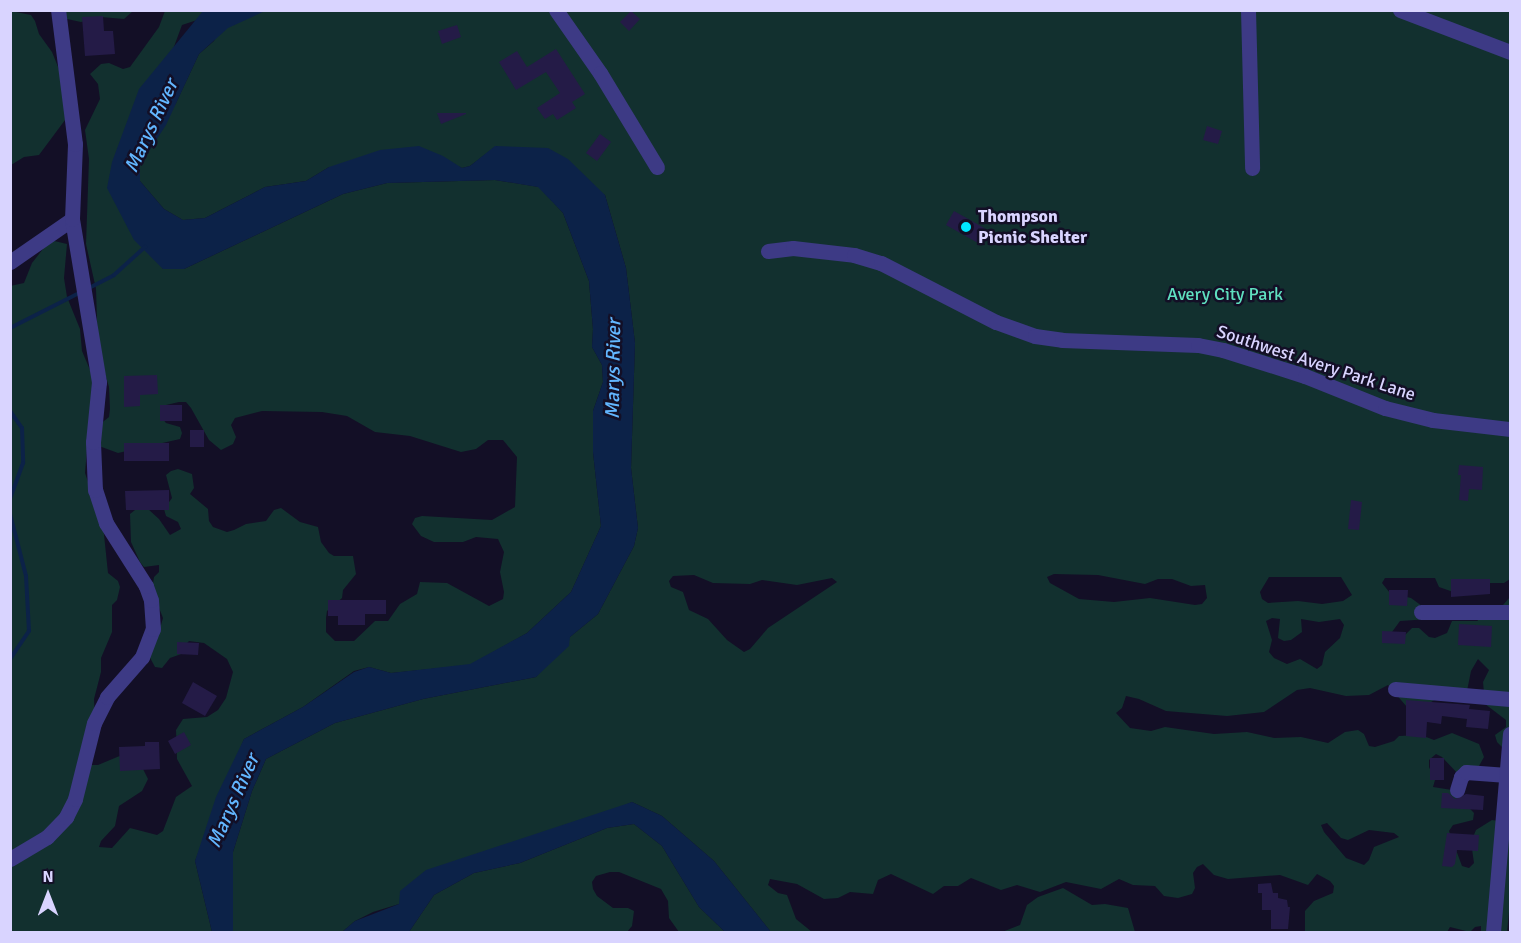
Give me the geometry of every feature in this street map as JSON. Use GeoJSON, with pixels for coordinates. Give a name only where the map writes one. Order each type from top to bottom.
{"type":"FeatureCollection","features":[{"type":"Feature","properties":{"kind":"street"},"geometry":{"type":"LineString","coordinates":[[10,859],[46,837],[66,817],[75,799],[94,723],[107,697],[142,657],[153,629],[151,600],[146,586],[110,531],[95,490],[93,442],[99,382],[72,219],[75,144],[58,10]]}},
{"type":"Feature","properties":{"kind":"street"},"geometry":{"type":"LineString","coordinates":[[556,10],[600,73],[657,167]]}},
{"type":"Feature","properties":{"kind":"street"},"geometry":{"type":"LineString","coordinates":[[1248,10],[1252,168]]}},
{"type":"Feature","properties":{"kind":"street"},"geometry":{"type":"LineString","coordinates":[[1400,10],[1510,52]]}},
{"type":"Feature","properties":{"kind":"street"},"geometry":{"type":"LineString","coordinates":[[10,262],[72,219]]}},
{"type":"Feature","properties":{"kind":"street","name":"Southwest Avery Park Lane"},"geometry":{"type":"LineString","coordinates":[[768,251],[793,248],[825,250],[880,263],[996,322],[1035,336],[1062,340],[1198,345],[1223,350],[1305,376],[1385,408],[1434,420],[1510,429]]}},
{"type":"Feature","properties":{"kind":"street"},"geometry":{"type":"LineString","coordinates":[[1420,612],[1510,612]]}},
{"type":"Feature","properties":{"kind":"street"},"geometry":{"type":"LineString","coordinates":[[1395,689],[1510,699]]}},
{"type":"Feature","properties":{"kind":"street"},"geometry":{"type":"LineString","coordinates":[[1493,933],[1510,734]]}},
{"type":"Feature","properties":{"kind":"street"},"geometry":{"type":"LineString","coordinates":[[1457,790],[1461,777],[1466,772],[1507,775]]}},
{"type":"Feature","properties":{"kind":"green space"},"geometry":{"type":"Polygon","coordinates":[[[11,11],[31,15],[39,34],[52,52],[63,79],[68,116],[39,155],[24,157],[11,165],[11,11]]]}},
{"type":"Feature","properties":{"kind":"green space"},"geometry":{"type":"Polygon","coordinates":[[[62,11],[133,11],[124,19],[101,17],[81,22],[67,19],[62,11]]]}},
{"type":"Feature","properties":{"kind":"green space"},"geometry":{"type":"Polygon","coordinates":[[[165,11],[224,11],[182,25],[131,163],[163,269],[184,269],[343,194],[387,183],[495,180],[539,187],[563,213],[589,281],[593,329],[592,347],[602,365],[603,382],[593,411],[593,452],[601,526],[571,592],[527,633],[470,665],[391,673],[369,667],[354,671],[303,707],[244,739],[195,861],[212,932],[11,932],[10,286],[24,283],[32,263],[50,240],[67,244],[64,278],[67,297],[80,329],[82,351],[93,377],[85,473],[103,525],[108,573],[118,581],[120,587],[117,600],[112,605],[112,632],[101,658],[101,672],[94,699],[95,721],[86,761],[91,765],[98,765],[122,755],[139,761],[148,779],[142,791],[119,806],[115,826],[101,841],[99,847],[112,848],[130,828],[157,835],[163,831],[176,797],[192,786],[177,759],[176,730],[183,719],[207,717],[218,710],[226,698],[233,672],[227,659],[204,643],[189,641],[184,646],[184,653],[170,658],[162,668],[155,667],[148,654],[155,628],[161,625],[163,618],[152,590],[154,577],[159,572],[159,565],[144,567],[140,562],[131,542],[130,514],[135,510],[148,509],[159,519],[170,535],[181,529],[178,522],[166,516],[164,509],[172,498],[166,475],[171,471],[178,469],[192,474],[194,488],[190,494],[208,509],[209,521],[213,527],[227,532],[246,524],[266,521],[274,510],[281,508],[300,522],[318,527],[321,542],[329,553],[334,556],[353,556],[356,574],[343,590],[342,598],[327,611],[326,632],[335,641],[354,641],[375,621],[388,621],[400,604],[417,594],[420,582],[447,583],[489,606],[503,599],[500,572],[504,552],[498,539],[476,537],[463,542],[434,542],[421,536],[412,524],[415,518],[422,516],[492,520],[515,507],[517,457],[503,440],[488,440],[476,449],[461,452],[410,436],[375,432],[347,416],[322,412],[262,411],[235,418],[231,425],[236,437],[233,444],[221,450],[209,440],[186,402],[179,402],[166,405],[162,418],[166,423],[180,427],[182,433],[180,439],[118,453],[99,446],[99,425],[109,417],[110,409],[109,387],[98,351],[96,289],[86,244],[89,159],[85,130],[100,99],[98,84],[90,74],[101,64],[109,63],[123,69],[130,67],[159,27],[165,11]]]}},
{"type":"Feature","properties":{"kind":"green space","name":"Avery City Park"},"geometry":{"type":"Polygon","coordinates":[[[251,11],[1510,11],[1510,579],[1504,583],[1482,583],[1459,594],[1439,587],[1435,578],[1385,578],[1382,583],[1390,593],[1411,598],[1422,606],[1503,605],[1510,597],[1510,755],[1497,742],[1495,735],[1506,727],[1506,720],[1485,704],[1483,682],[1489,670],[1478,659],[1471,671],[1467,691],[1442,695],[1428,704],[1407,707],[1388,685],[1369,695],[1346,696],[1310,688],[1297,690],[1264,712],[1227,716],[1166,711],[1126,696],[1122,708],[1116,713],[1130,728],[1151,731],[1165,727],[1214,734],[1247,732],[1274,738],[1301,737],[1328,743],[1345,732],[1358,730],[1364,734],[1369,746],[1375,747],[1394,741],[1399,736],[1421,735],[1434,740],[1452,733],[1479,744],[1484,757],[1474,775],[1459,775],[1442,757],[1436,754],[1429,760],[1429,767],[1435,780],[1433,787],[1452,790],[1474,813],[1473,820],[1453,825],[1449,831],[1462,866],[1469,868],[1474,863],[1471,842],[1476,830],[1492,820],[1505,822],[1510,779],[1510,902],[1507,932],[1481,932],[1481,926],[1475,927],[1470,932],[1450,927],[1447,932],[1305,932],[1305,911],[1314,901],[1333,893],[1334,886],[1330,881],[1317,874],[1308,885],[1280,875],[1228,879],[1214,875],[1203,864],[1193,873],[1195,888],[1192,894],[1178,898],[1164,896],[1155,886],[1133,885],[1119,879],[1101,889],[1066,882],[1040,892],[1017,885],[1001,890],[971,878],[958,886],[944,886],[933,894],[891,874],[878,880],[873,894],[850,892],[838,898],[824,899],[797,884],[770,879],[768,885],[778,893],[787,895],[796,919],[812,932],[771,932],[714,861],[662,816],[632,802],[399,904],[373,912],[355,921],[342,932],[233,932],[233,852],[252,791],[266,759],[335,723],[423,699],[536,677],[570,637],[598,614],[634,546],[638,528],[631,468],[635,343],[626,268],[605,195],[496,146],[470,166],[462,168],[457,166],[329,167],[306,181],[265,187],[205,218],[183,220],[164,209],[140,181],[140,165],[176,103],[199,54],[214,41],[222,26],[251,11]],[[1054,574],[1047,577],[1050,583],[1079,599],[1114,602],[1150,598],[1195,605],[1202,604],[1207,598],[1205,585],[1191,586],[1172,579],[1158,579],[1145,584],[1098,575],[1054,574]],[[694,575],[673,576],[669,581],[671,587],[683,592],[689,610],[708,619],[727,640],[744,652],[750,649],[768,628],[837,582],[832,578],[797,585],[762,580],[750,584],[713,583],[694,575]],[[1269,577],[1260,592],[1262,599],[1268,603],[1298,601],[1322,604],[1343,601],[1352,595],[1341,577],[1269,577]],[[1475,616],[1400,621],[1392,632],[1403,637],[1412,628],[1419,628],[1429,637],[1435,638],[1447,633],[1452,621],[1478,621],[1475,616]],[[1272,618],[1266,621],[1272,640],[1269,652],[1274,658],[1287,664],[1300,659],[1317,669],[1322,665],[1325,652],[1340,638],[1344,625],[1340,619],[1319,622],[1301,619],[1302,632],[1291,640],[1284,641],[1278,638],[1280,619],[1272,618]],[[1327,823],[1321,825],[1324,832],[1346,858],[1364,865],[1369,860],[1374,847],[1399,837],[1394,833],[1369,830],[1348,840],[1341,838],[1327,823]]]}},
{"type":"Feature","properties":{"kind":"green space"},"geometry":{"type":"Polygon","coordinates":[[[634,824],[662,846],[699,907],[725,932],[679,932],[669,918],[668,901],[661,889],[619,872],[610,872],[596,876],[592,882],[593,889],[597,896],[613,908],[628,908],[634,911],[632,926],[627,932],[409,932],[434,895],[474,873],[520,863],[607,828],[634,824]]]}},
{"type":"Feature","properties":{"kind":"green space"},"geometry":{"type":"Polygon","coordinates":[[[1063,888],[1092,905],[1105,904],[1128,908],[1135,932],[1002,932],[1020,925],[1027,905],[1038,897],[1063,888]]]}},
{"type":"Feature","properties":{"kind":"water","name":"Marys River"},"geometry":{"type":"Polygon","coordinates":[[[203,11],[265,11],[228,28],[199,54],[166,125],[140,165],[140,181],[164,209],[183,220],[205,218],[265,187],[306,181],[329,167],[380,150],[419,146],[443,156],[462,168],[470,166],[495,146],[548,148],[568,159],[605,195],[626,268],[635,343],[631,468],[638,528],[634,546],[598,614],[570,637],[569,646],[536,677],[423,699],[335,723],[266,759],[252,791],[233,852],[233,932],[212,932],[195,861],[216,797],[244,739],[303,707],[354,672],[369,667],[391,673],[470,664],[527,633],[571,592],[601,526],[593,452],[593,411],[603,382],[602,365],[592,347],[593,329],[589,281],[563,213],[538,187],[495,180],[387,183],[343,194],[184,269],[163,269],[134,240],[107,188],[112,162],[139,89],[203,11]]]}},
{"type":"Feature","properties":{"kind":"water"},"geometry":{"type":"Polygon","coordinates":[[[632,802],[662,816],[714,861],[771,932],[725,932],[699,907],[662,846],[634,824],[607,828],[520,863],[474,873],[434,895],[409,932],[342,932],[355,921],[399,904],[400,891],[426,870],[632,802]]]}},
{"type":"Feature","properties":{"kind":"building"},"geometry":{"type":"Polygon","coordinates":[[[631,11],[640,19],[629,31],[620,22],[631,11]]]}},
{"type":"Feature","properties":{"kind":"building"},"geometry":{"type":"Polygon","coordinates":[[[103,16],[104,31],[113,31],[115,54],[85,56],[82,17],[103,16]]]}},
{"type":"Feature","properties":{"kind":"building"},"geometry":{"type":"Polygon","coordinates":[[[457,25],[461,37],[442,44],[438,31],[457,25]]]}},
{"type":"Feature","properties":{"kind":"building"},"geometry":{"type":"Polygon","coordinates":[[[556,49],[585,94],[572,102],[576,108],[557,120],[553,114],[545,119],[537,108],[560,93],[546,72],[516,90],[499,62],[517,51],[527,67],[556,49]]]}},
{"type":"Feature","properties":{"kind":"building"},"geometry":{"type":"Polygon","coordinates":[[[437,113],[466,113],[466,114],[441,124],[437,113]]]}},
{"type":"Feature","properties":{"kind":"building"},"geometry":{"type":"Polygon","coordinates":[[[1207,126],[1222,131],[1218,144],[1203,140],[1207,126]]]}},
{"type":"Feature","properties":{"kind":"building"},"geometry":{"type":"Polygon","coordinates":[[[600,134],[611,142],[597,161],[586,153],[600,134]]]}},
{"type":"Feature","properties":{"kind":"building","name":"Thompson Picnic Shelter"},"geometry":{"type":"Polygon","coordinates":[[[954,211],[986,229],[978,243],[946,225],[954,211]]]}},
{"type":"Feature","properties":{"kind":"building"},"geometry":{"type":"Polygon","coordinates":[[[157,375],[158,394],[140,395],[140,406],[124,407],[124,376],[157,375]]]}},
{"type":"Feature","properties":{"kind":"building"},"geometry":{"type":"Polygon","coordinates":[[[160,405],[182,405],[182,421],[160,421],[160,405]]]}},
{"type":"Feature","properties":{"kind":"building"},"geometry":{"type":"Polygon","coordinates":[[[190,430],[204,430],[204,447],[190,447],[190,430]]]}},
{"type":"Feature","properties":{"kind":"building"},"geometry":{"type":"Polygon","coordinates":[[[124,443],[169,443],[169,461],[124,461],[124,443]]]}},
{"type":"Feature","properties":{"kind":"building"},"geometry":{"type":"Polygon","coordinates":[[[1459,465],[1483,467],[1482,490],[1469,489],[1468,501],[1459,500],[1461,475],[1458,475],[1459,465]]]}},
{"type":"Feature","properties":{"kind":"building"},"geometry":{"type":"Polygon","coordinates":[[[169,490],[169,510],[126,510],[125,491],[169,490]]]}},
{"type":"Feature","properties":{"kind":"building"},"geometry":{"type":"Polygon","coordinates":[[[1351,500],[1362,502],[1359,530],[1348,529],[1351,500]]]}},
{"type":"Feature","properties":{"kind":"building"},"geometry":{"type":"Polygon","coordinates":[[[1451,579],[1490,579],[1490,594],[1451,597],[1451,579]]]}},
{"type":"Feature","properties":{"kind":"building"},"geometry":{"type":"Polygon","coordinates":[[[1389,590],[1408,590],[1407,606],[1389,605],[1389,590]]]}},
{"type":"Feature","properties":{"kind":"building"},"geometry":{"type":"Polygon","coordinates":[[[328,600],[386,600],[386,614],[365,614],[365,625],[338,625],[338,616],[328,616],[328,600]]]}},
{"type":"Feature","properties":{"kind":"building"},"geometry":{"type":"Polygon","coordinates":[[[1459,624],[1492,626],[1491,647],[1458,645],[1459,624]]]}},
{"type":"Feature","properties":{"kind":"building"},"geometry":{"type":"Polygon","coordinates":[[[1382,631],[1406,632],[1405,644],[1382,643],[1382,631]]]}},
{"type":"Feature","properties":{"kind":"building"},"geometry":{"type":"Polygon","coordinates":[[[177,642],[199,643],[198,655],[177,654],[177,642]]]}},
{"type":"Feature","properties":{"kind":"building"},"geometry":{"type":"Polygon","coordinates":[[[193,682],[217,696],[205,716],[182,703],[193,682]]]}},
{"type":"Feature","properties":{"kind":"building"},"geometry":{"type":"Polygon","coordinates":[[[1406,700],[1470,705],[1469,709],[1490,711],[1488,729],[1466,727],[1467,719],[1442,716],[1441,724],[1427,722],[1426,738],[1406,736],[1406,700]]]}},
{"type":"Feature","properties":{"kind":"building"},"geometry":{"type":"Polygon","coordinates":[[[184,732],[191,745],[175,754],[168,741],[184,732]]]}},
{"type":"Feature","properties":{"kind":"building"},"geometry":{"type":"Polygon","coordinates":[[[145,742],[159,742],[160,769],[120,771],[119,747],[145,746],[145,742]]]}},
{"type":"Feature","properties":{"kind":"building"},"geometry":{"type":"Polygon","coordinates":[[[1430,758],[1444,758],[1444,780],[1430,780],[1430,758]]]}},
{"type":"Feature","properties":{"kind":"building"},"geometry":{"type":"Polygon","coordinates":[[[1442,793],[1448,793],[1455,799],[1466,794],[1484,796],[1483,810],[1441,808],[1442,793]]]}},
{"type":"Feature","properties":{"kind":"building"},"geometry":{"type":"Polygon","coordinates":[[[1447,833],[1479,835],[1478,851],[1457,850],[1455,864],[1452,867],[1442,866],[1447,833]]]}},
{"type":"Feature","properties":{"kind":"building"},"geometry":{"type":"Polygon","coordinates":[[[1271,883],[1273,893],[1278,893],[1278,898],[1287,900],[1288,907],[1290,907],[1288,929],[1271,929],[1271,910],[1262,910],[1262,893],[1258,893],[1258,884],[1271,883]]]}},
{"type":"Feature","properties":{"kind":"waterway"},"geometry":{"type":"LineString","coordinates":[[89,288],[114,275],[145,247]]}},
{"type":"Feature","properties":{"kind":"waterway"},"geometry":{"type":"LineString","coordinates":[[10,328],[79,293]]}},
{"type":"Feature","properties":{"kind":"waterway"},"geometry":{"type":"LineString","coordinates":[[10,411],[22,428],[23,463],[10,498]]}},
{"type":"Feature","properties":{"kind":"waterway"},"geometry":{"type":"LineString","coordinates":[[10,514],[26,576],[29,631],[10,659]]}},
{"type":"Feature","properties":{"kind":"place","name":"Thompson Picnic Shelter"},"geometry":{"type":"Point","coordinates":[966,227]}}]}
